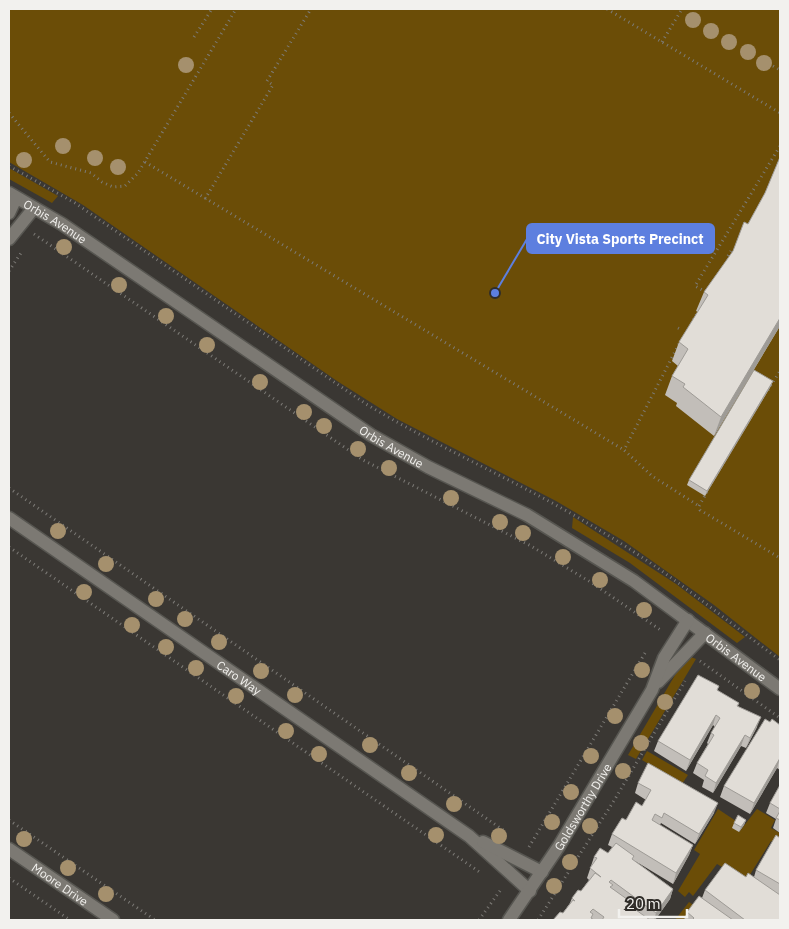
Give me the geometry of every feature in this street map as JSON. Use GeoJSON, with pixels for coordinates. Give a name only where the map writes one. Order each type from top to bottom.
{"type":"FeatureCollection","features":[{"type":"Feature","properties":{"kind":"street","name":"Orbis Avenue"},"geometry":{"type":"LineString","coordinates":[[12,195],[77,234],[371,435],[401,453],[554,531],[634,580],[780,689]]}},
{"type":"Feature","properties":{"kind":"street"},"geometry":{"type":"LineString","coordinates":[[9,213],[12,195]]}},
{"type":"Feature","properties":{"kind":"street"},"geometry":{"type":"LineString","coordinates":[[9,238],[34,208]]}},
{"type":"Feature","properties":{"kind":"street","name":"Caro Way"},"geometry":{"type":"LineString","coordinates":[[9,518],[470,836],[530,891]]}},
{"type":"Feature","properties":{"kind":"street","name":"Goldsworthy Drive"},"geometry":{"type":"LineString","coordinates":[[652,690],[664,658],[688,620]]}},
{"type":"Feature","properties":{"kind":"street","name":"Goldsworthy Drive"},"geometry":{"type":"LineString","coordinates":[[508,920],[542,872],[652,690],[686,650],[705,632]]}},
{"type":"Feature","properties":{"kind":"street","name":"Caro Way"},"geometry":{"type":"LineString","coordinates":[[470,836],[542,872]]}},
{"type":"Feature","properties":{"kind":"street","name":"Moore Drive"},"geometry":{"type":"LineString","coordinates":[[9,849],[113,920]]}},
{"type":"Feature","properties":{"kind":"path"},"geometry":{"type":"LineString","coordinates":[[194,37],[212,9]]}},
{"type":"Feature","properties":{"kind":"path"},"geometry":{"type":"LineString","coordinates":[[9,113],[22,126],[46,158],[92,173],[107,185],[119,187],[129,183],[145,162],[236,9]]}},
{"type":"Feature","properties":{"kind":"path"},"geometry":{"type":"LineString","coordinates":[[205,199],[273,85],[267,82],[311,9]]}},
{"type":"Feature","properties":{"kind":"path"},"geometry":{"type":"LineString","coordinates":[[606,9],[780,113]]}},
{"type":"Feature","properties":{"kind":"path"},"geometry":{"type":"LineString","coordinates":[[662,42],[682,9]]}},
{"type":"Feature","properties":{"kind":"path"},"geometry":{"type":"LineString","coordinates":[[773,66],[780,70]]}},
{"type":"Feature","properties":{"kind":"path"},"geometry":{"type":"LineString","coordinates":[[708,294],[695,286],[780,146]]}},
{"type":"Feature","properties":{"kind":"path"},"geometry":{"type":"LineString","coordinates":[[145,162],[624,450],[652,476],[698,506],[700,510],[780,558]]}},
{"type":"Feature","properties":{"kind":"path"},"geometry":{"type":"LineString","coordinates":[[9,166],[75,203],[366,404],[424,438],[566,510],[634,551],[710,605],[780,660]]}},
{"type":"Feature","properties":{"kind":"path"},"geometry":{"type":"LineString","coordinates":[[728,256],[731,251]]}},
{"type":"Feature","properties":{"kind":"path"},"geometry":{"type":"LineString","coordinates":[[689,326],[700,307]]}},
{"type":"Feature","properties":{"kind":"path"},"geometry":{"type":"LineString","coordinates":[[624,450],[681,341]]}},
{"type":"Feature","properties":{"kind":"path"},"geometry":{"type":"LineString","coordinates":[[765,396],[780,371]]}},
{"type":"Feature","properties":{"kind":"path"},"geometry":{"type":"LineString","coordinates":[[9,488],[513,837]]}},
{"type":"Feature","properties":{"kind":"path"},"geometry":{"type":"LineString","coordinates":[[698,506],[709,489]]}},
{"type":"Feature","properties":{"kind":"path"},"geometry":{"type":"LineString","coordinates":[[9,547],[486,877]]}},
{"type":"Feature","properties":{"kind":"path"},"geometry":{"type":"LineString","coordinates":[[655,638],[660,629]]}},
{"type":"Feature","properties":{"kind":"path"},"geometry":{"type":"LineString","coordinates":[[521,842],[529,848],[650,646]]}},
{"type":"Feature","properties":{"kind":"path"},"geometry":{"type":"LineString","coordinates":[[694,668],[699,659]]}},
{"type":"Feature","properties":{"kind":"path"},"geometry":{"type":"LineString","coordinates":[[538,920],[605,816],[689,676]]}},
{"type":"Feature","properties":{"kind":"path"},"geometry":{"type":"LineString","coordinates":[[9,820],[155,920]]}},
{"type":"Feature","properties":{"kind":"path"},"geometry":{"type":"LineString","coordinates":[[9,878],[70,920]]}},
{"type":"Feature","properties":{"kind":"path"},"geometry":{"type":"LineString","coordinates":[[494,882],[502,888]]}},
{"type":"Feature","properties":{"kind":"shaded area"},"geometry":{"type":"Polygon","coordinates":[[[9,9],[780,9],[780,657],[714,605],[624,541],[556,501],[397,419],[337,381],[83,205],[9,162],[9,9]]]}},
{"type":"Feature","properties":{"kind":"shaded area"},"geometry":{"type":"Polygon","coordinates":[[[9,168],[58,196],[52,203],[9,179],[9,168]]]}},
{"type":"Feature","properties":{"kind":"shaded area"},"geometry":{"type":"Polygon","coordinates":[[[573,517],[676,584],[745,637],[737,643],[630,563],[572,528],[573,517]]]}},
{"type":"Feature","properties":{"kind":"shaded area"},"geometry":{"type":"Polygon","coordinates":[[[691,657],[696,659],[636,759],[628,755],[678,670],[691,657]]]}},
{"type":"Feature","properties":{"kind":"shaded area"},"geometry":{"type":"Polygon","coordinates":[[[647,751],[688,775],[682,784],[642,760],[647,751]]]}},
{"type":"Feature","properties":{"kind":"shaded area"},"geometry":{"type":"Polygon","coordinates":[[[718,809],[736,821],[739,832],[757,809],[775,820],[771,828],[780,833],[780,847],[771,841],[746,881],[717,864],[693,896],[689,892],[685,897],[678,891],[700,854],[694,850],[718,809]]]}},
{"type":"Feature","properties":{"kind":"shaded area"},"geometry":{"type":"Polygon","coordinates":[[[689,902],[695,906],[685,920],[675,920],[689,902]]]}},
{"type":"Feature","properties":{"kind":"building"},"geometry":{"type":"Polygon","coordinates":[[[780,157],[780,318],[721,417],[683,387],[685,384],[672,376],[688,349],[679,342],[708,295],[704,292],[733,251],[744,222],[748,224],[765,193],[780,157]]]}},
{"type":"Feature","properties":{"kind":"building"},"geometry":{"type":"Polygon","coordinates":[[[754,370],[773,381],[707,491],[689,480],[754,370]]]}},
{"type":"Feature","properties":{"kind":"building"},"geometry":{"type":"Polygon","coordinates":[[[698,675],[719,686],[717,690],[739,703],[737,706],[761,717],[750,738],[745,735],[716,783],[705,776],[708,770],[697,763],[714,735],[711,733],[720,718],[716,715],[690,760],[658,741],[698,675]]]}},
{"type":"Feature","properties":{"kind":"building"},"geometry":{"type":"Polygon","coordinates":[[[765,719],[770,722],[772,719],[780,725],[780,758],[754,803],[724,786],[765,719]]]}},
{"type":"Feature","properties":{"kind":"building"},"geometry":{"type":"Polygon","coordinates":[[[648,763],[718,803],[699,834],[664,813],[662,818],[655,814],[652,820],[693,845],[676,873],[612,834],[622,818],[626,820],[636,802],[642,806],[651,790],[638,783],[648,763]]]}},
{"type":"Feature","properties":{"kind":"building"},"geometry":{"type":"Polygon","coordinates":[[[780,785],[780,809],[770,803],[780,785]]]}},
{"type":"Feature","properties":{"kind":"building"},"geometry":{"type":"Polygon","coordinates":[[[780,811],[780,820],[776,818],[780,811]]]}},
{"type":"Feature","properties":{"kind":"building"},"geometry":{"type":"Polygon","coordinates":[[[738,815],[746,820],[741,827],[734,823],[738,815]]]}},
{"type":"Feature","properties":{"kind":"building"},"geometry":{"type":"Polygon","coordinates":[[[776,835],[780,838],[780,884],[756,870],[776,835]]]}},
{"type":"Feature","properties":{"kind":"building"},"geometry":{"type":"Polygon","coordinates":[[[616,843],[634,856],[632,859],[673,889],[656,913],[611,880],[609,882],[613,885],[610,887],[631,902],[629,905],[650,920],[602,920],[604,917],[593,909],[590,912],[593,914],[591,918],[594,920],[553,920],[560,912],[563,913],[573,900],[575,901],[572,898],[578,890],[581,891],[595,873],[601,877],[590,868],[597,858],[594,857],[600,848],[608,853],[616,843]]]}},
{"type":"Feature","properties":{"kind":"building"},"geometry":{"type":"Polygon","coordinates":[[[725,863],[746,877],[748,873],[780,895],[780,920],[745,920],[705,890],[725,863]]]}},
{"type":"Feature","properties":{"kind":"building"},"geometry":{"type":"Polygon","coordinates":[[[699,896],[733,920],[692,920],[694,918],[687,912],[699,896]]]}},
{"type":"Feature","properties":{"kind":"place","name":"City Vista Sports Precinct"},"geometry":{"type":"Point","coordinates":[495,293]}}]}
